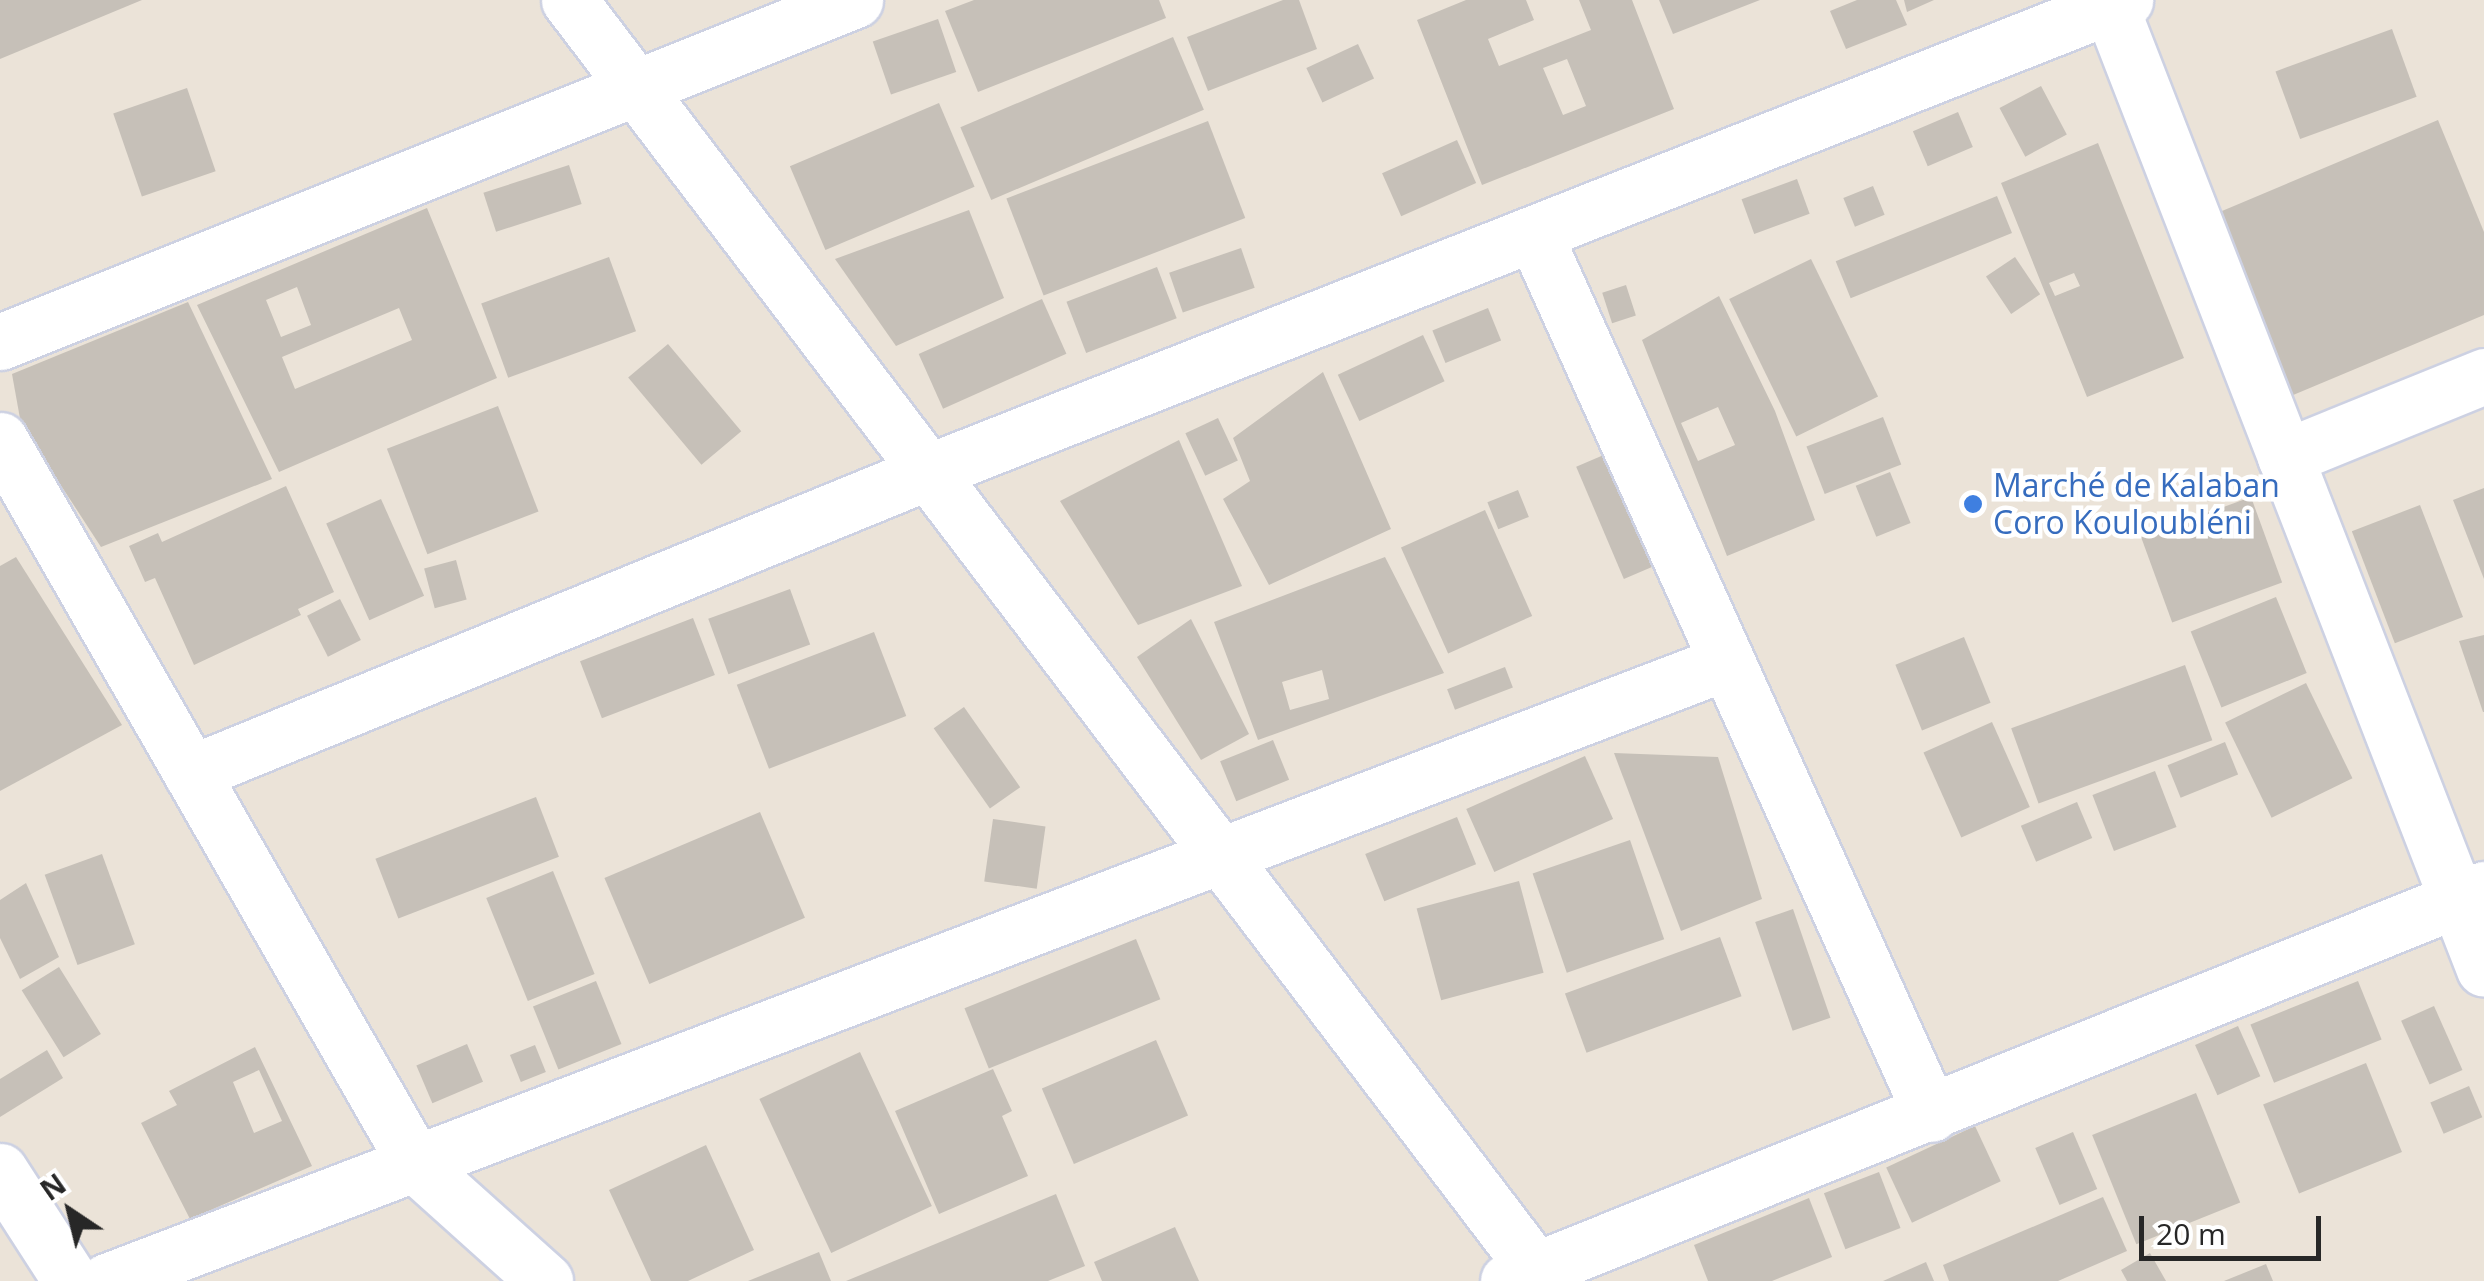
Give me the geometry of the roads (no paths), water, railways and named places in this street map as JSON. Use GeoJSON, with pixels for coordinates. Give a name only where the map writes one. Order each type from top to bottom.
{"type":"FeatureCollection","features":[{"type":"Feature","properties":{"kind":"street"},"geometry":{"type":"LineString","coordinates":[[568,0],[1218,853],[1529,1277],[2470,895]]}},
{"type":"Feature","properties":{"kind":"street"},"geometry":{"type":"LineString","coordinates":[[0,342],[854,0]]}},
{"type":"Feature","properties":{"kind":"street"},"geometry":{"type":"LineString","coordinates":[[191,774],[928,472],[1535,236],[2115,2],[2285,456],[2470,895],[2484,969]]}},
{"type":"Feature","properties":{"kind":"street"},"geometry":{"type":"LineString","coordinates":[[1535,236],[1931,1114]]}},
{"type":"Feature","properties":{"kind":"street"},"geometry":{"type":"LineString","coordinates":[[2285,456],[2484,376]]}},
{"type":"Feature","properties":{"kind":"street"},"geometry":{"type":"LineString","coordinates":[[0,440],[417,1166],[546,1281]]}},
{"type":"Feature","properties":{"kind":"street"},"geometry":{"type":"LineString","coordinates":[[107,1281],[417,1166],[1218,853],[1727,662]]}},
{"type":"Feature","properties":{"kind":"street"},"geometry":{"type":"LineString","coordinates":[[2,1176],[72,1281]]}},
{"type":"Feature","properties":{"kind":"place","name":"Marché de Kalaban Coro Kouloubléni"},"geometry":{"type":"Point","coordinates":[1973,504]}}]}
